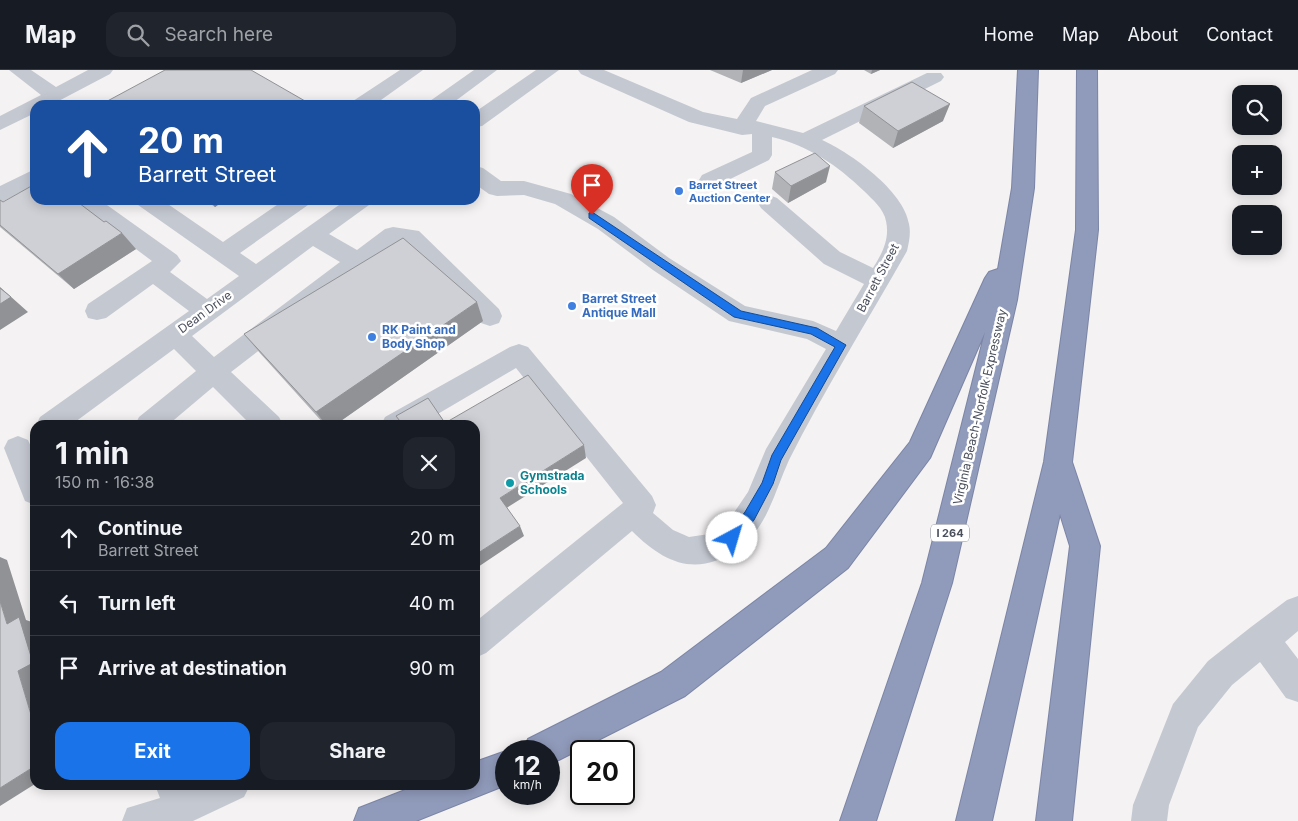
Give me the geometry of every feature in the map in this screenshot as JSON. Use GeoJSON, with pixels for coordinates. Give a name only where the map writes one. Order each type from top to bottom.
{"type":"FeatureCollection","features":[{"type":"Feature","properties":{"kind":"highway","name":"Virginia Beach-Norfolk Expressway"},"geometry":{"type":"LineString","coordinates":[[858,821],[937,583],[1005,300],[1023,188],[1028,70]]}},
{"type":"Feature","properties":{"kind":"highway"},"geometry":{"type":"LineString","coordinates":[[974,821],[1058,462],[1087,230],[1087,70]]}},
{"type":"Feature","properties":{"kind":"highway"},"geometry":{"type":"LineString","coordinates":[[560,741],[673,684],[837,558],[920,450],[1015,238]]}},
{"type":"Feature","properties":{"kind":"highway"},"geometry":{"type":"LineString","coordinates":[[1054,821],[1085,546],[1058,462]]}},
{"type":"Feature","properties":{"kind":"highway"},"geometry":{"type":"LineString","coordinates":[[480,778],[495,772]]}},
{"type":"Feature","properties":{"kind":"highway"},"geometry":{"type":"LineString","coordinates":[[372,821],[450,790]]}},
{"type":"Feature","properties":{"kind":"street"},"geometry":{"type":"LineString","coordinates":[[19,70],[54,95]]}},
{"type":"Feature","properties":{"kind":"street"},"geometry":{"type":"LineString","coordinates":[[44,100],[104,70]]}},
{"type":"Feature","properties":{"kind":"street"},"geometry":{"type":"LineString","coordinates":[[368,100],[413,70]]}},
{"type":"Feature","properties":{"kind":"street"},"geometry":{"type":"LineString","coordinates":[[444,100],[487,70]]}},
{"type":"Feature","properties":{"kind":"street"},"geometry":{"type":"LineString","coordinates":[[480,118],[549,70]]}},
{"type":"Feature","properties":{"kind":"street","name":"Barrett Street"},"geometry":{"type":"LineString","coordinates":[[588,70],[695,116],[802,141],[850,165],[892,206],[900,233],[895,251],[776,458],[767,484],[750,516],[732,538],[714,548],[693,552],[676,548],[658,536],[633,513]]}},
{"type":"Feature","properties":{"kind":"street"},"geometry":{"type":"LineString","coordinates":[[710,180],[762,155],[752,128],[758,102],[828,70]]}},
{"type":"Feature","properties":{"kind":"street"},"geometry":{"type":"LineString","coordinates":[[802,141],[934,76]]}},
{"type":"Feature","properties":{"kind":"street"},"geometry":{"type":"LineString","coordinates":[[0,124],[30,108]]}},
{"type":"Feature","properties":{"kind":"street"},"geometry":{"type":"LineString","coordinates":[[480,176],[497,188],[524,188],[563,199],[606,224],[661,264],[738,314],[813,330],[841,345]]}},
{"type":"Feature","properties":{"kind":"street"},"geometry":{"type":"LineString","coordinates":[[0,195],[30,179]]}},
{"type":"Feature","properties":{"kind":"street"},"geometry":{"type":"LineString","coordinates":[[769,203],[832,258],[878,281]]}},
{"type":"Feature","properties":{"kind":"street"},"geometry":{"type":"LineString","coordinates":[[92,205],[169,262],[97,311]]}},
{"type":"Feature","properties":{"kind":"street"},"geometry":{"type":"LineString","coordinates":[[153,205],[255,275]]}},
{"type":"Feature","properties":{"kind":"street"},"geometry":{"type":"LineString","coordinates":[[224,253],[293,205]]}},
{"type":"Feature","properties":{"kind":"street","name":"Dean Drive"},"geometry":{"type":"LineString","coordinates":[[57,420],[311,234],[354,205]]}},
{"type":"Feature","properties":{"kind":"street"},"geometry":{"type":"LineString","coordinates":[[311,234],[358,262]]}},
{"type":"Feature","properties":{"kind":"street"},"geometry":{"type":"LineString","coordinates":[[155,420],[213,372],[393,235],[411,236],[490,316]]}},
{"type":"Feature","properties":{"kind":"street"},"geometry":{"type":"LineString","coordinates":[[153,272],[206,311]]}},
{"type":"Feature","properties":{"kind":"street"},"geometry":{"type":"LineString","coordinates":[[174,334],[264,420]]}},
{"type":"Feature","properties":{"kind":"street"},"geometry":{"type":"LineString","coordinates":[[404,420],[519,354],[642,505],[480,638]]}},
{"type":"Feature","properties":{"kind":"street"},"geometry":{"type":"LineString","coordinates":[[18,448],[30,479]]}},
{"type":"Feature","properties":{"kind":"street"},"geometry":{"type":"LineString","coordinates":[[1149,821],[1151,805],[1185,716],[1220,673],[1298,611]]}},
{"type":"Feature","properties":{"kind":"street"},"geometry":{"type":"LineString","coordinates":[[1262,638],[1298,686]]}},
{"type":"Feature","properties":{"kind":"street"},"geometry":{"type":"LineString","coordinates":[[140,821],[152,820],[177,796],[207,790]]}},
{"type":"Feature","properties":{"kind":"building"},"geometry":{"type":"Polygon","coordinates":[[[165,70],[251,70],[303,100],[109,100],[165,70]]]}},
{"type":"Feature","properties":{"kind":"building"},"geometry":{"type":"Polygon","coordinates":[[[912,82],[950,104],[898,131],[864,106],[912,82]]]}},
{"type":"Feature","properties":{"kind":"building"},"geometry":{"type":"Polygon","coordinates":[[[815,153],[830,166],[791,186],[775,172],[815,153]]]}},
{"type":"Feature","properties":{"kind":"building"},"geometry":{"type":"Polygon","coordinates":[[[30,187],[30,205],[82,205],[122,233],[58,274],[0,225],[0,200],[3,202],[30,187]]]}},
{"type":"Feature","properties":{"kind":"building","name":"RK Paint and Body Shop"},"geometry":{"type":"Polygon","coordinates":[[[403,238],[477,302],[316,412],[244,334],[403,238]]]}},
{"type":"Feature","properties":{"kind":"building"},"geometry":{"type":"Polygon","coordinates":[[[0,288],[11,297],[0,304],[0,288]]]}},
{"type":"Feature","properties":{"kind":"building","name":"Gymstrada Schools"},"geometry":{"type":"Polygon","coordinates":[[[528,375],[584,445],[500,498],[520,526],[480,552],[480,420],[450,420],[528,375]]]}},
{"type":"Feature","properties":{"kind":"building","name":"Gymstrada Schools"},"geometry":{"type":"Polygon","coordinates":[[[428,398],[443,420],[399,420],[396,416],[428,398]]]}},
{"type":"Feature","properties":{"kind":"building"},"geometry":{"type":"Polygon","coordinates":[[[0,601],[7,624],[19,617],[30,653],[30,665],[18,671],[30,711],[30,769],[0,788],[0,601]]]}},
{"type":"Feature","properties":{"kind":"place","name":"Barret Street Auction Center"},"geometry":{"type":"Point","coordinates":[679,191]}},
{"type":"Feature","properties":{"kind":"place","name":"Barret Street Antique Mall"},"geometry":{"type":"Point","coordinates":[572,306]}},
{"type":"Feature","properties":{"kind":"place","name":"RK Paint and Body Shop"},"geometry":{"type":"Point","coordinates":[372,337]}},
{"type":"Feature","properties":{"kind":"place","name":"Gymstrada Schools"},"geometry":{"type":"Point","coordinates":[510,483]}},
{"type":"Feature","properties":{"kind":"route"},"geometry":{"type":"LineString","coordinates":[[592,215],[661,264],[738,314],[813,330],[841,345],[776,458],[767,484],[750,516],[732,538]]}}]}
